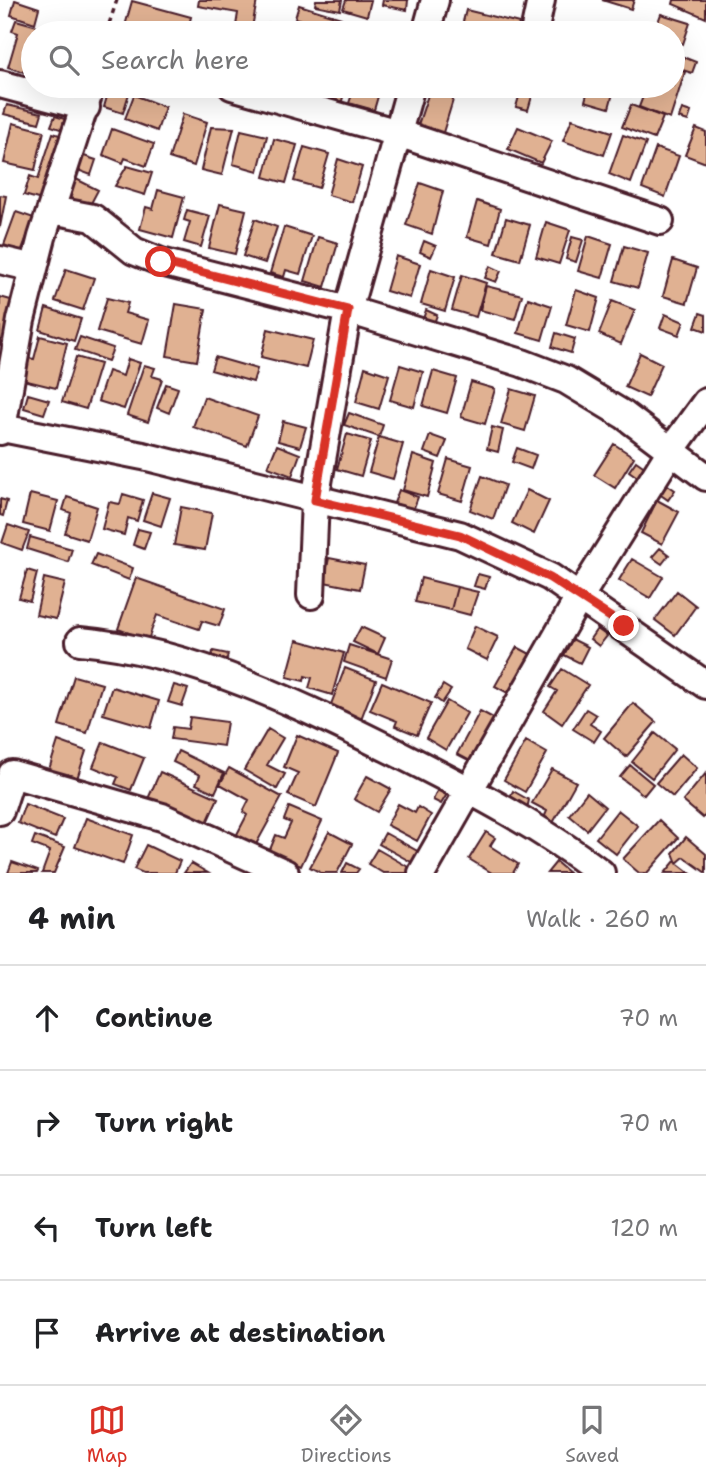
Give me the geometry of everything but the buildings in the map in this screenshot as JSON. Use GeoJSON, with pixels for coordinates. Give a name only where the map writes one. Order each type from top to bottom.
{"type":"FeatureCollection","features":[{"type":"Feature","properties":{"kind":"street"},"geometry":{"type":"LineString","coordinates":[[429,21],[435,0]]}},
{"type":"Feature","properties":{"kind":"street"},"geometry":{"type":"LineString","coordinates":[[537,21],[541,0]]}},
{"type":"Feature","properties":{"kind":"street"},"geometry":{"type":"LineString","coordinates":[[0,84],[21,87]]}},
{"type":"Feature","properties":{"kind":"street"},"geometry":{"type":"LineString","coordinates":[[88,98],[34,268],[1,429],[143,456],[460,535],[550,578],[580,596],[706,685]]}},
{"type":"Feature","properties":{"kind":"street"},"geometry":{"type":"LineString","coordinates":[[274,98],[398,133],[660,221]]}},
{"type":"Feature","properties":{"kind":"street"},"geometry":{"type":"LineString","coordinates":[[311,595],[315,500],[348,310],[408,98]]}},
{"type":"Feature","properties":{"kind":"street"},"geometry":{"type":"LineString","coordinates":[[52,210],[93,218],[134,251],[161,262],[348,310],[522,363],[566,380],[672,449],[706,477]]}},
{"type":"Feature","properties":{"kind":"street"},"geometry":{"type":"LineString","coordinates":[[0,260],[34,268]]}},
{"type":"Feature","properties":{"kind":"street"},"geometry":{"type":"LineString","coordinates":[[422,873],[580,596],[672,449],[706,402]]}},
{"type":"Feature","properties":{"kind":"street"},"geometry":{"type":"LineString","coordinates":[[80,642],[107,644],[282,697],[470,790],[601,873]]}},
{"type":"Feature","properties":{"kind":"street"},"geometry":{"type":"LineString","coordinates":[[0,811],[12,774],[162,817],[285,873]]}},
{"type":"Feature","properties":{"kind":"path"},"geometry":{"type":"LineString","coordinates":[[110,21],[117,0]]}},
{"type":"Feature","properties":{"kind":"route"},"geometry":{"type":"LineString","coordinates":[[161,262],[348,310],[315,500],[460,535],[550,578],[624,626]]}}]}
